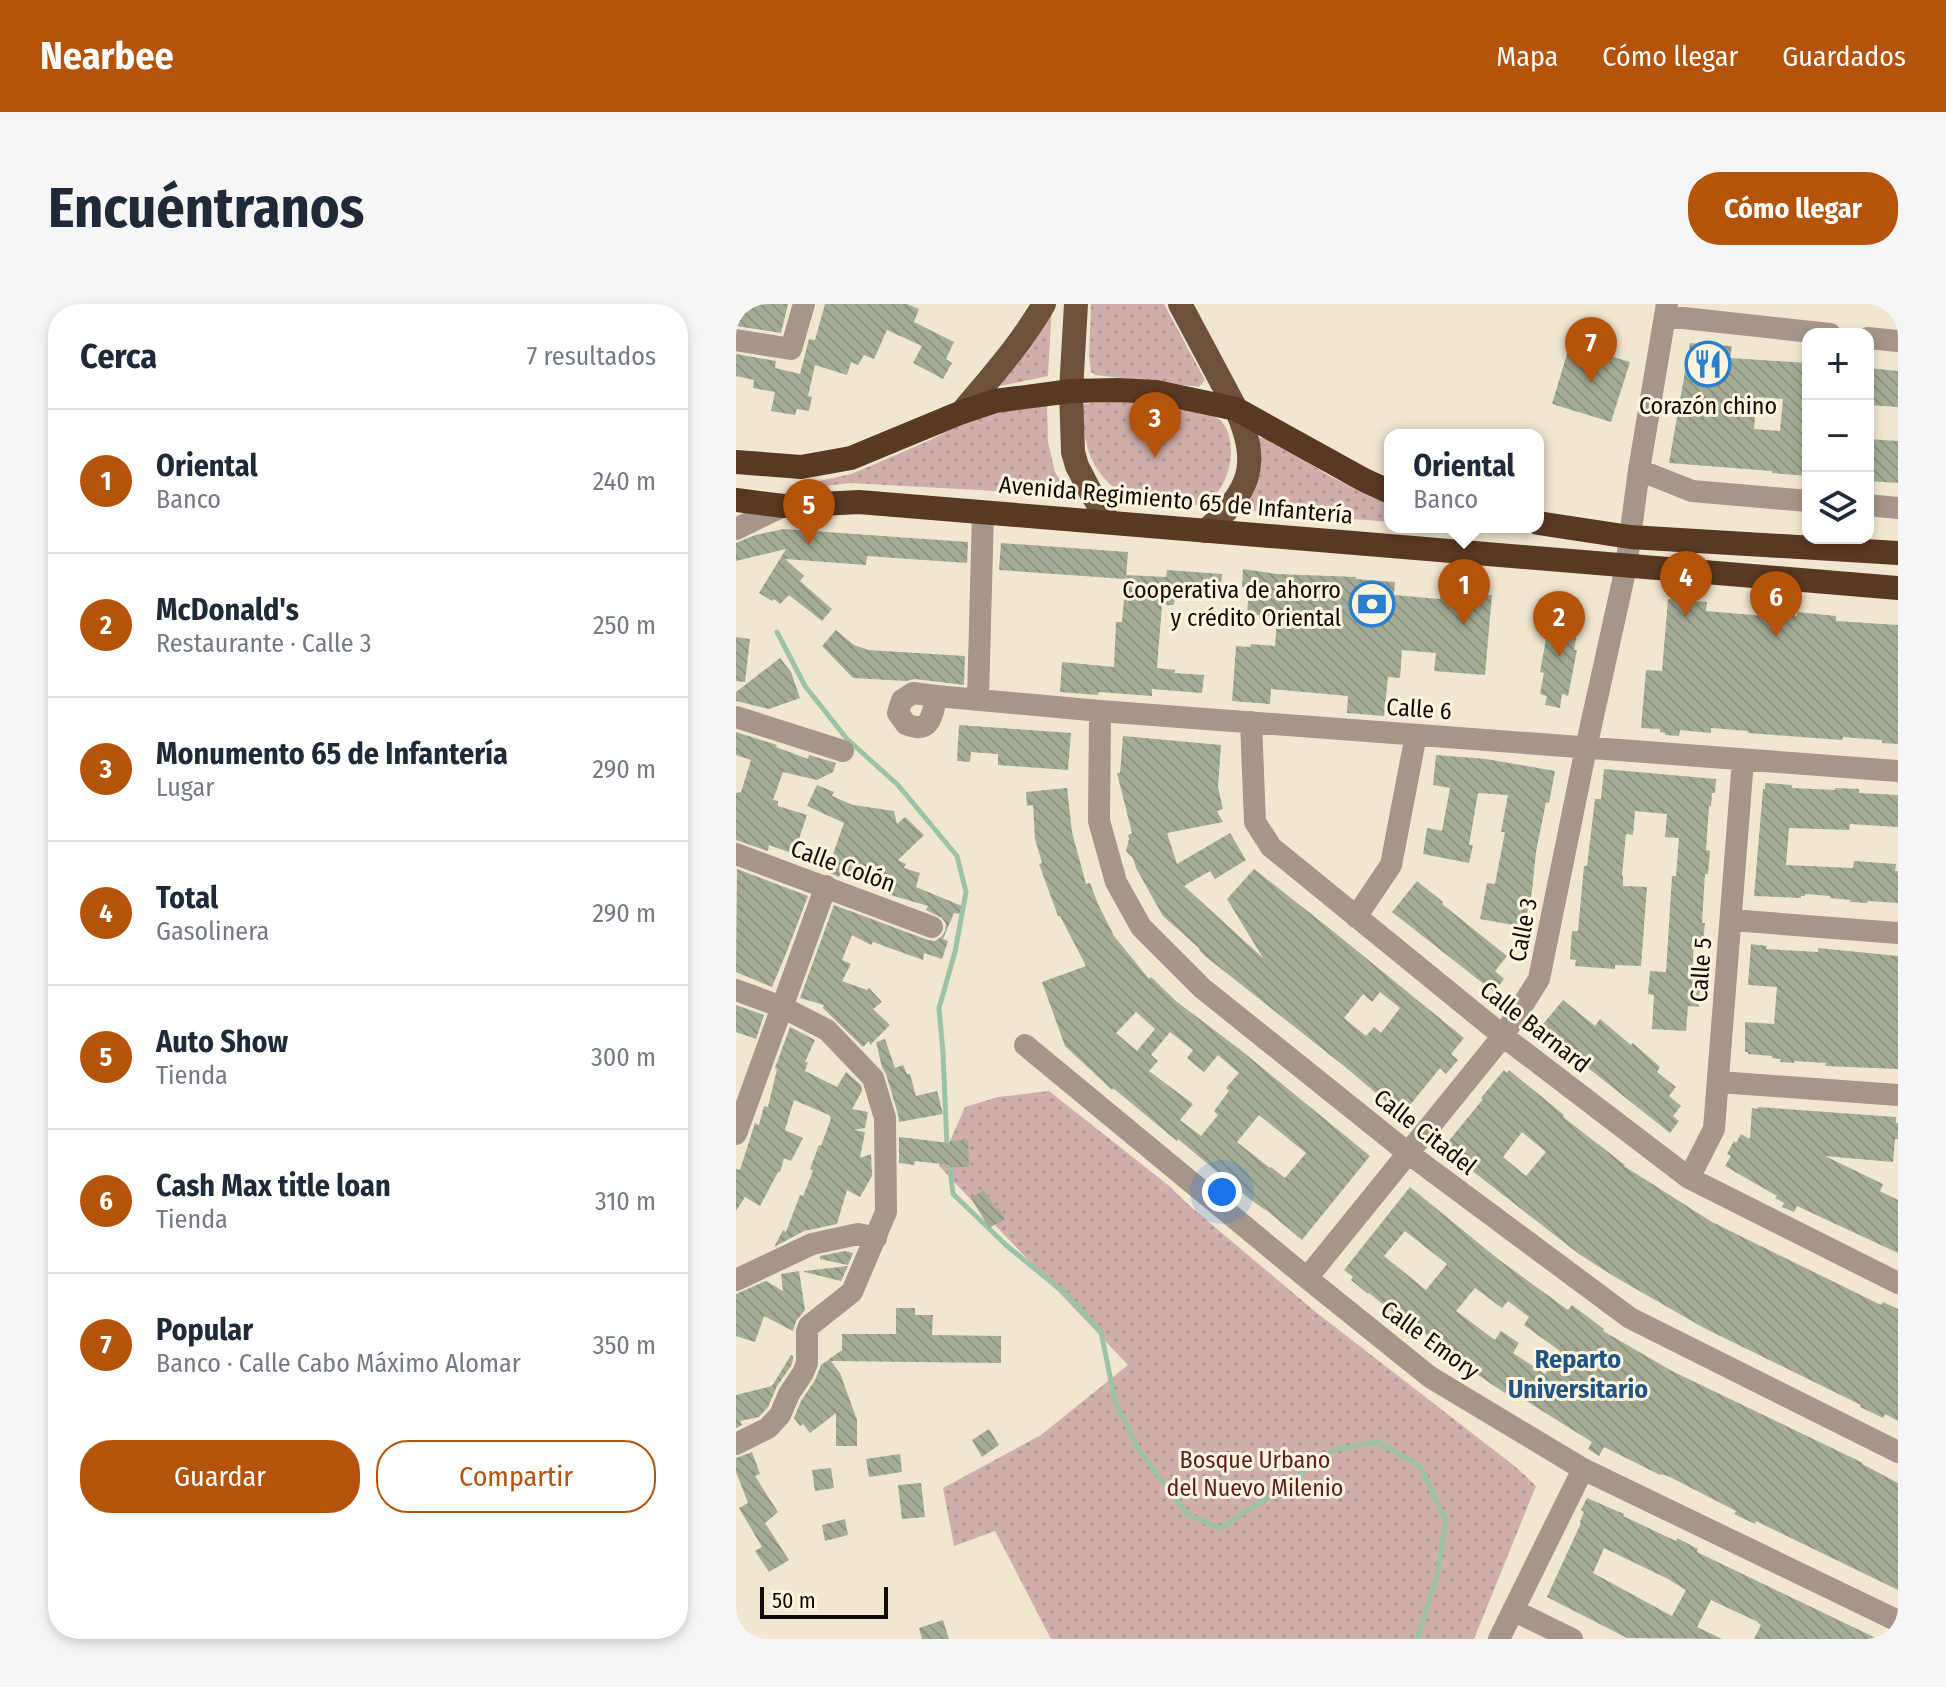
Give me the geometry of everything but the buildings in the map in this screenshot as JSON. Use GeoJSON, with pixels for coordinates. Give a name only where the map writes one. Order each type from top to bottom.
{"type":"FeatureCollection","features":[{"type":"Feature","properties":{"kind":"highway","name":"Avenida Regimiento 65 de Infantería"},"geometry":{"type":"LineString","coordinates":[[736,462],[801,467],[851,458],[995,401],[1071,391],[1117,390],[1156,392],[1236,409],[1384,489]]}},
{"type":"Feature","properties":{"kind":"highway"},"geometry":{"type":"LineString","coordinates":[[736,478],[772,480],[801,467]]}},
{"type":"Feature","properties":{"kind":"highway","name":"Avenida Regimiento 65 de Infantería"},"geometry":{"type":"LineString","coordinates":[[736,500],[783,506],[859,502],[1898,588]]}},
{"type":"Feature","properties":{"kind":"highway"},"geometry":{"type":"LineString","coordinates":[[1544,524],[1630,537],[1898,553]]}},
{"type":"Feature","properties":{"kind":"main road"},"geometry":{"type":"LineString","coordinates":[[962,412],[1004,363],[1044,304]]}},
{"type":"Feature","properties":{"kind":"main road"},"geometry":{"type":"LineString","coordinates":[[1076,304],[1071,436],[1077,466],[1109,522]]}},
{"type":"Feature","properties":{"kind":"main road"},"geometry":{"type":"LineString","coordinates":[[1180,304],[1236,409],[1248,448],[1249,469],[1240,493],[1230,508],[1206,531]]}},
{"type":"Feature","properties":{"kind":"street"},"geometry":{"type":"LineString","coordinates":[[736,340],[791,349],[804,304]]}},
{"type":"Feature","properties":{"kind":"street"},"geometry":{"type":"LineString","coordinates":[[1666,310],[1802,330]]}},
{"type":"Feature","properties":{"kind":"street","name":"Calle 3"},"geometry":{"type":"LineString","coordinates":[[1307,1278],[1503,1036],[1539,979],[1626,567],[1666,310]]}},
{"type":"Feature","properties":{"kind":"street"},"geometry":{"type":"LineString","coordinates":[[1874,339],[1898,341]]}},
{"type":"Feature","properties":{"kind":"street"},"geometry":{"type":"LineString","coordinates":[[1639,470],[1692,491],[1802,500]]}},
{"type":"Feature","properties":{"kind":"street"},"geometry":{"type":"LineString","coordinates":[[736,529],[783,506]]}},
{"type":"Feature","properties":{"kind":"street"},"geometry":{"type":"LineString","coordinates":[[1874,506],[1898,508]]}},
{"type":"Feature","properties":{"kind":"street"},"geometry":{"type":"LineString","coordinates":[[978,699],[983,512]]}},
{"type":"Feature","properties":{"kind":"street","name":"Calle 6"},"geometry":{"type":"LineString","coordinates":[[936,696],[1898,771]]}},
{"type":"Feature","properties":{"kind":"street","name":"Calle Citadel"},"geometry":{"type":"LineString","coordinates":[[1100,711],[1099,821],[1116,882],[1141,927],[1202,988],[1408,1153],[1630,1318],[1898,1452]]}},
{"type":"Feature","properties":{"kind":"street"},"geometry":{"type":"LineString","coordinates":[[736,717],[843,751]]}},
{"type":"Feature","properties":{"kind":"street","name":"Calle Barnard"},"geometry":{"type":"LineString","coordinates":[[1251,722],[1255,822],[1271,847],[1503,1036],[1689,1178],[1898,1283]]}},
{"type":"Feature","properties":{"kind":"street"},"geometry":{"type":"LineString","coordinates":[[1356,917],[1391,865],[1416,735]]}},
{"type":"Feature","properties":{"kind":"street","name":"Calle 5"},"geometry":{"type":"LineString","coordinates":[[1689,1178],[1714,1129],[1743,760]]}},
{"type":"Feature","properties":{"kind":"street","name":"Calle Colón"},"geometry":{"type":"LineString","coordinates":[[736,854],[932,927]]}},
{"type":"Feature","properties":{"kind":"street"},"geometry":{"type":"LineString","coordinates":[[737,1129],[826,886]]}},
{"type":"Feature","properties":{"kind":"street"},"geometry":{"type":"LineString","coordinates":[[1731,920],[1898,933]]}},
{"type":"Feature","properties":{"kind":"street"},"geometry":{"type":"LineString","coordinates":[[736,990],[782,1007],[827,1030],[873,1078],[885,1118],[886,1212],[852,1292],[809,1326],[807,1363],[780,1415],[768,1428],[736,1444]]}},
{"type":"Feature","properties":{"kind":"street","name":"Calle Emory"},"geometry":{"type":"LineString","coordinates":[[1025,1045],[1430,1377],[1583,1469],[1898,1621]]}},
{"type":"Feature","properties":{"kind":"street"},"geometry":{"type":"LineString","coordinates":[[1719,1082],[1898,1095]]}},
{"type":"Feature","properties":{"kind":"street"},"geometry":{"type":"LineString","coordinates":[[736,1280],[812,1244],[858,1234],[876,1238]]}},
{"type":"Feature","properties":{"kind":"street"},"geometry":{"type":"LineString","coordinates":[[1499,1639],[1583,1469]]}},
{"type":"Feature","properties":{"kind":"street"},"geometry":{"type":"LineString","coordinates":[[1513,1610],[1572,1639]]}},
{"type":"Feature","properties":{"kind":"green space"},"geometry":{"type":"Polygon","coordinates":[[[1052,304],[1048,376],[995,387],[1052,304]]]}},
{"type":"Feature","properties":{"kind":"green space"},"geometry":{"type":"Polygon","coordinates":[[[1091,304],[1164,304],[1205,380],[1199,387],[1095,375],[1091,372],[1089,355],[1091,304]]]}},
{"type":"Feature","properties":{"kind":"green space"},"geometry":{"type":"Polygon","coordinates":[[[1118,401],[1188,409],[1221,421],[1227,429],[1231,450],[1227,473],[1217,492],[1204,502],[1181,506],[1136,502],[1117,490],[1103,477],[1092,460],[1082,408],[1084,404],[1118,401]]]}},
{"type":"Feature","properties":{"kind":"green space"},"geometry":{"type":"Polygon","coordinates":[[[1047,405],[1048,442],[1055,472],[1069,495],[850,483],[808,488],[810,483],[851,474],[992,411],[1047,405]]]}},
{"type":"Feature","properties":{"kind":"green space"},"geometry":{"type":"Polygon","coordinates":[[[1255,436],[1274,441],[1326,474],[1384,503],[1384,522],[1242,510],[1254,488],[1255,436]]]}},
{"type":"Feature","properties":{"kind":"green space","name":"Bosque Urbano del Nuevo Milenio"},"geometry":{"type":"Polygon","coordinates":[[[1049,1091],[1168,1185],[1317,1313],[1536,1486],[1474,1639],[1051,1639],[995,1531],[954,1546],[943,1488],[1041,1435],[1128,1365],[939,1166],[965,1107],[998,1097],[1049,1091]]]}},
{"type":"Feature","properties":{"kind":"waterway"},"geometry":{"type":"LineString","coordinates":[[777,632],[805,686],[847,739],[898,785],[957,856],[966,892],[955,952],[939,1008],[947,1146]]}},
{"type":"Feature","properties":{"kind":"waterway"},"geometry":{"type":"LineString","coordinates":[[949,1160],[953,1194],[1007,1246],[1067,1295],[1101,1332],[1115,1401],[1140,1452],[1188,1515],[1220,1528],[1278,1491],[1333,1450],[1378,1442],[1421,1467],[1446,1522],[1437,1576],[1417,1639]]}},
{"type":"Feature","properties":{"kind":"place","name":"Corazón chino"},"geometry":{"type":"Point","coordinates":[1708,364]}},
{"type":"Feature","properties":{"kind":"place","name":"Popular"},"geometry":{"type":"Point","coordinates":[1591,383]}},
{"type":"Feature","properties":{"kind":"place","name":"Monumento 65 de Infantería"},"geometry":{"type":"Point","coordinates":[1155,458]}},
{"type":"Feature","properties":{"kind":"place","name":"Auto Show"},"geometry":{"type":"Point","coordinates":[809,545]}},
{"type":"Feature","properties":{"kind":"place","name":"Cooperativa de ahorro y crédito Oriental"},"geometry":{"type":"Point","coordinates":[1372,604]}},
{"type":"Feature","properties":{"kind":"place","name":"Total"},"geometry":{"type":"Point","coordinates":[1686,617]}},
{"type":"Feature","properties":{"kind":"place","name":"Oriental"},"geometry":{"type":"Point","coordinates":[1464,625]}},
{"type":"Feature","properties":{"kind":"place","name":"Cash Max title loan"},"geometry":{"type":"Point","coordinates":[1776,637]}},
{"type":"Feature","properties":{"kind":"place","name":"McDonald's"},"geometry":{"type":"Point","coordinates":[1559,657]}},
{"type":"Feature","properties":{"kind":"district","name":"Reparto Universitario"},"geometry":{"type":"Point","coordinates":[1578,1374]}}]}
